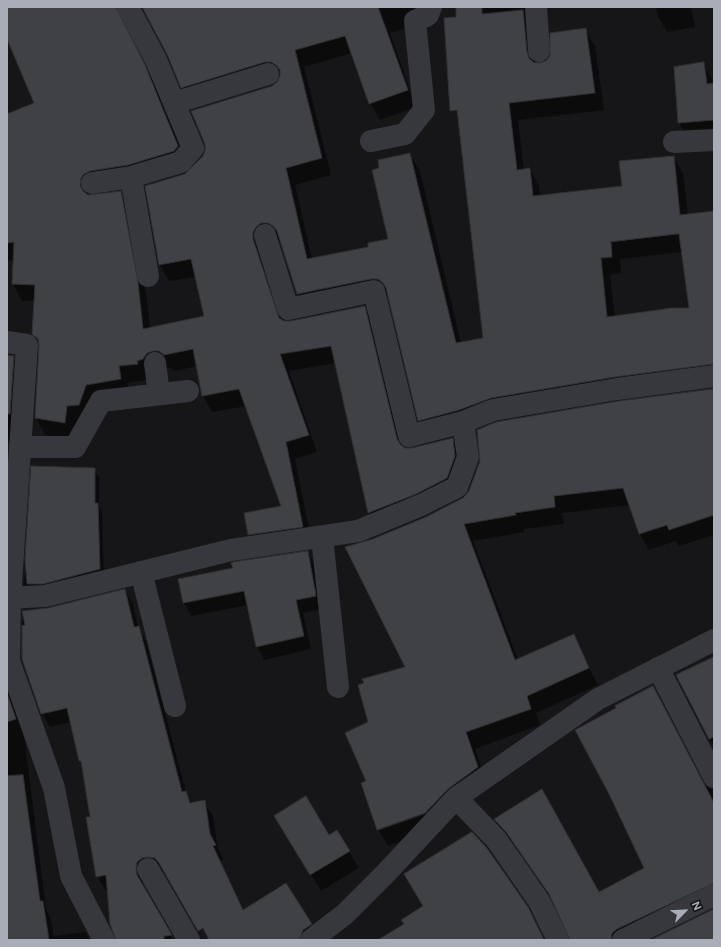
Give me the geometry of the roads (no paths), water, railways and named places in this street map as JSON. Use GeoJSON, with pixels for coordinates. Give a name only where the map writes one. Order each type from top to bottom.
{"type":"FeatureCollection","features":[{"type":"Feature","properties":{"kind":"street"},"geometry":{"type":"LineString","coordinates":[[92,183],[131,176],[181,162],[193,148],[156,60],[128,7]]}},
{"type":"Feature","properties":{"kind":"street"},"geometry":{"type":"LineString","coordinates":[[371,141],[404,134],[424,110],[415,21],[428,15],[431,7]]}},
{"type":"Feature","properties":{"kind":"street"},"geometry":{"type":"LineString","coordinates":[[536,7],[540,51]]}},
{"type":"Feature","properties":{"kind":"street"},"geometry":{"type":"LineString","coordinates":[[174,103],[268,74]]}},
{"type":"Feature","properties":{"kind":"street"},"geometry":{"type":"LineString","coordinates":[[674,142],[714,140]]}},
{"type":"Feature","properties":{"kind":"street"},"geometry":{"type":"LineString","coordinates":[[131,176],[148,276]]}},
{"type":"Feature","properties":{"kind":"street"},"geometry":{"type":"LineString","coordinates":[[265,235],[288,309],[374,291],[409,436],[463,422],[493,410],[616,389],[714,376]]}},
{"type":"Feature","properties":{"kind":"street"},"geometry":{"type":"LineString","coordinates":[[7,342],[27,344],[8,598],[9,661],[54,788],[71,876],[104,940]]}},
{"type":"Feature","properties":{"kind":"street"},"geometry":{"type":"LineString","coordinates":[[155,363],[159,394]]}},
{"type":"Feature","properties":{"kind":"street"},"geometry":{"type":"LineString","coordinates":[[20,447],[75,447],[100,401],[188,391]]}},
{"type":"Feature","properties":{"kind":"street"},"geometry":{"type":"LineString","coordinates":[[8,598],[45,596],[231,550],[322,537],[358,530],[421,505],[457,487],[468,457],[463,422]]}},
{"type":"Feature","properties":{"kind":"street"},"geometry":{"type":"LineString","coordinates":[[322,537],[338,687]]}},
{"type":"Feature","properties":{"kind":"street"},"geometry":{"type":"LineString","coordinates":[[141,572],[175,706]]}},
{"type":"Feature","properties":{"kind":"street"},"geometry":{"type":"LineString","coordinates":[[311,940],[345,914],[386,873],[456,798],[598,699],[714,640]]}},
{"type":"Feature","properties":{"kind":"street"},"geometry":{"type":"LineString","coordinates":[[658,668],[714,777]]}},
{"type":"Feature","properties":{"kind":"street"},"geometry":{"type":"LineString","coordinates":[[456,798],[496,839],[539,901],[558,940]]}},
{"type":"Feature","properties":{"kind":"street"},"geometry":{"type":"LineString","coordinates":[[148,869],[189,940]]}},
{"type":"Feature","properties":{"kind":"street"},"geometry":{"type":"LineString","coordinates":[[623,940],[714,895]]}}]}
